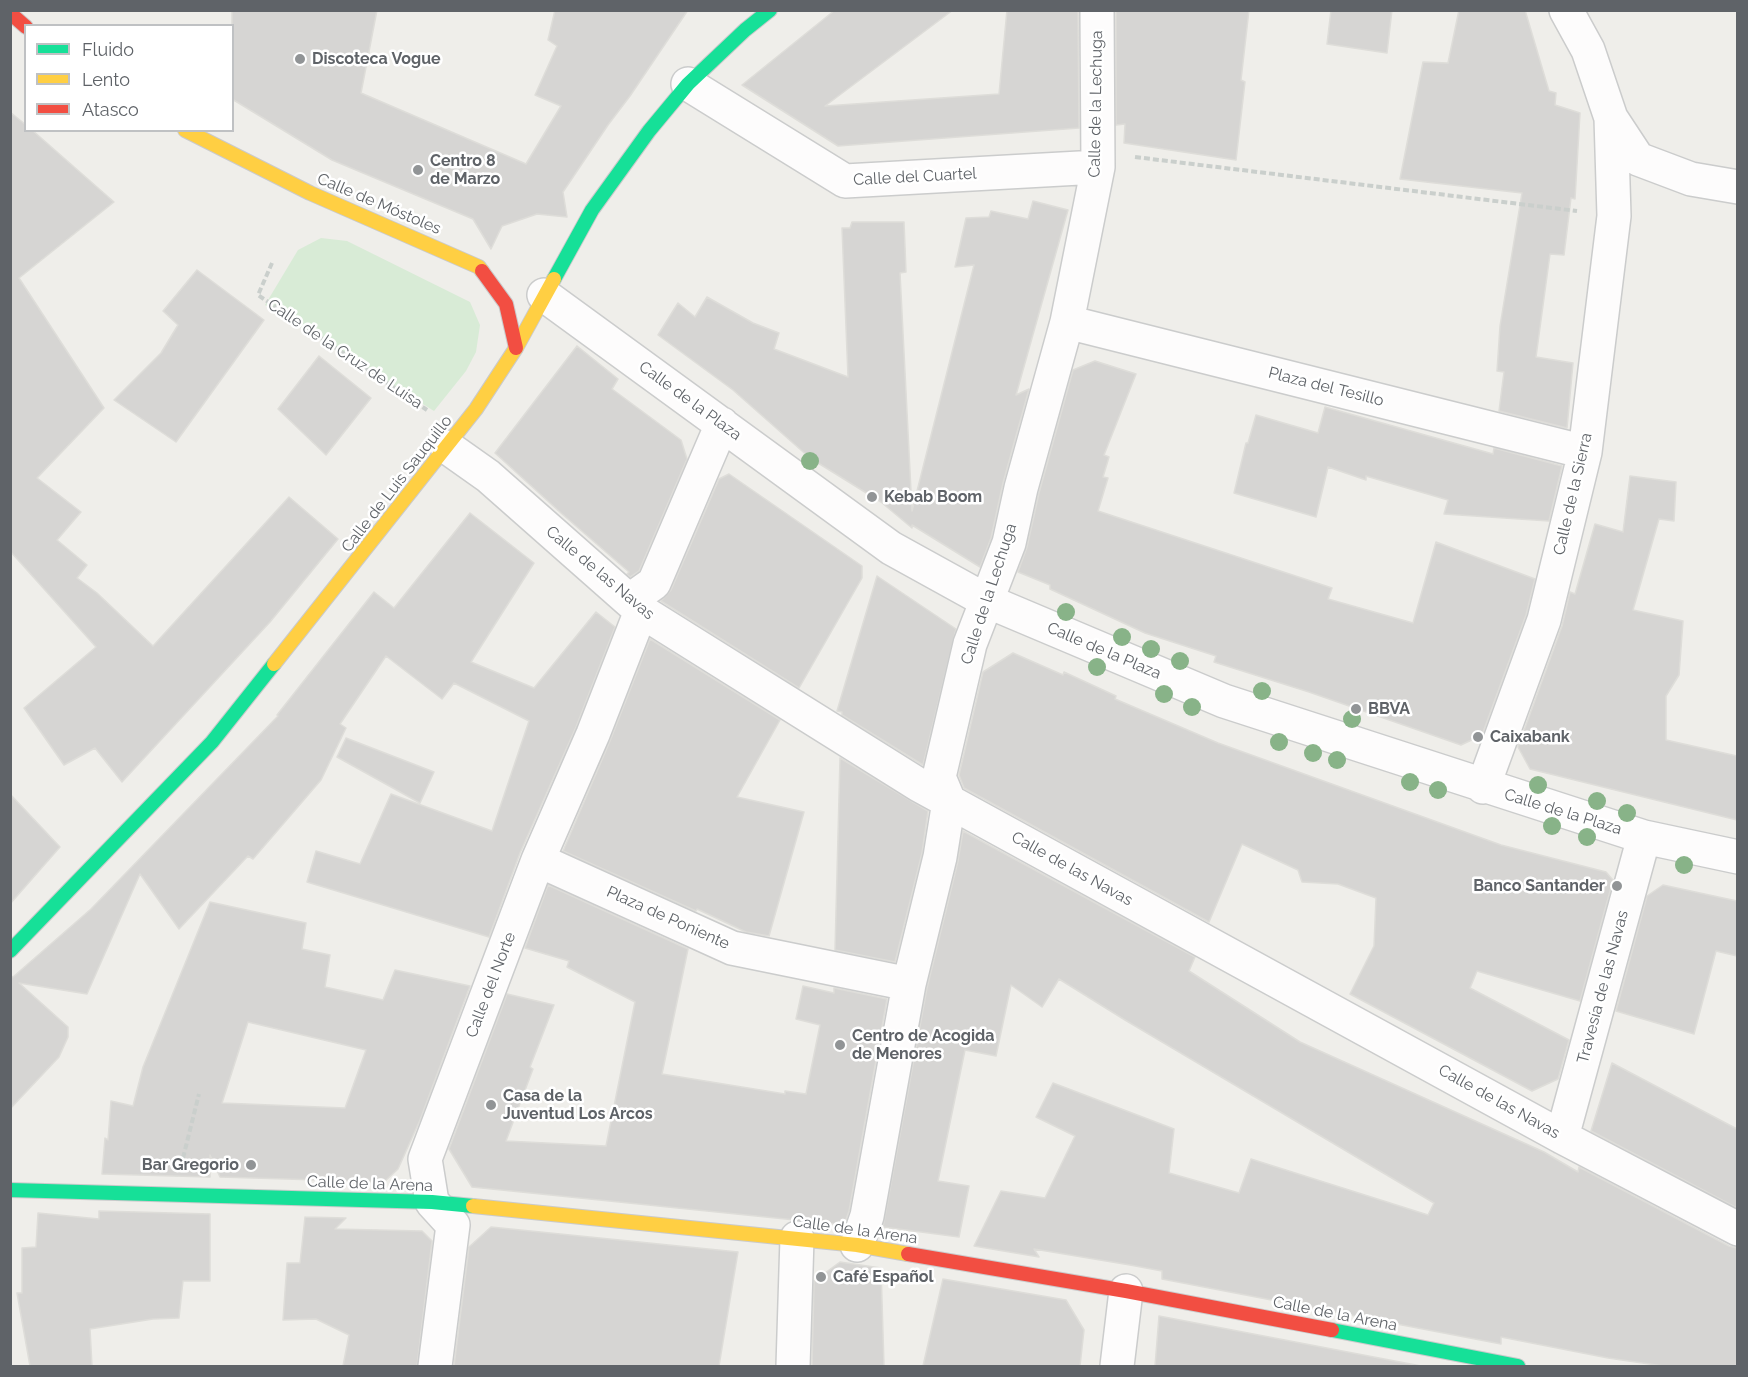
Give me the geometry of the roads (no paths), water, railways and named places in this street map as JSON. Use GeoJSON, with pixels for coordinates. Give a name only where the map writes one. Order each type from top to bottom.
{"type":"FeatureCollection","features":[{"type":"Feature","properties":{"kind":"main road","name":"Calle de Luis Sauquillo"},"geometry":{"type":"LineString","coordinates":[[10,951],[212,742],[453,440],[516,348],[592,210],[649,131],[688,84],[745,30],[770,10]]}},
{"type":"Feature","properties":{"kind":"main road"},"geometry":{"type":"LineString","coordinates":[[10,13],[24,25]]}},
{"type":"Feature","properties":{"kind":"main road","name":"Calle de Móstoles"},"geometry":{"type":"LineString","coordinates":[[188,132],[310,193],[479,267],[506,304],[516,348]]}},
{"type":"Feature","properties":{"kind":"main road","name":"Calle de la Arena"},"geometry":{"type":"LineString","coordinates":[[10,1190],[432,1202],[858,1245],[1126,1291],[1518,1366]]}},
{"type":"Feature","properties":{"kind":"street","name":"Calle de la Lechuga"},"geometry":{"type":"LineString","coordinates":[[858,1245],[867,1216],[909,984],[940,857],[949,801],[939,777],[970,644],[1010,543],[1021,488],[1067,322],[1098,160],[1097,10]]}},
{"type":"Feature","properties":{"kind":"street"},"geometry":{"type":"LineString","coordinates":[[1566,10],[1588,50],[1611,118],[1638,159],[1691,180],[1737,187]]}},
{"type":"Feature","properties":{"kind":"street","name":"Calle del Cuartel"},"geometry":{"type":"LineString","coordinates":[[688,84],[845,181],[1098,160]]}},
{"type":"Feature","properties":{"kind":"street","name":"Calle de la Sierra"},"geometry":{"type":"LineString","coordinates":[[1483,787],[1544,620],[1585,452],[1614,216],[1611,118]]}},
{"type":"Feature","properties":{"kind":"street","name":"Calle de la Plaza"},"geometry":{"type":"LineString","coordinates":[[544,295],[891,548],[987,601],[1224,701],[1483,787],[1644,837],[1737,857]]}},
{"type":"Feature","properties":{"kind":"street","name":"Plaza del Tesillo"},"geometry":{"type":"LineString","coordinates":[[1067,322],[1585,452]]}},
{"type":"Feature","properties":{"kind":"street"},"geometry":{"type":"LineString","coordinates":[[635,606],[654,583],[722,424]]}},
{"type":"Feature","properties":{"kind":"street","name":"Calle de las Navas"},"geometry":{"type":"LineString","coordinates":[[453,440],[488,477],[635,606],[919,784],[1562,1137],[1737,1229]]}},
{"type":"Feature","properties":{"kind":"street","name":"Calle del Norte"},"geometry":{"type":"LineString","coordinates":[[432,1202],[425,1159],[538,860],[593,734],[635,606]]}},
{"type":"Feature","properties":{"kind":"street","name":"Travesía de las Navas"},"geometry":{"type":"LineString","coordinates":[[1562,1137],[1644,837]]}},
{"type":"Feature","properties":{"kind":"street","name":"Plaza de Poniente"},"geometry":{"type":"LineString","coordinates":[[538,860],[732,948],[909,984]]}},
{"type":"Feature","properties":{"kind":"street"},"geometry":{"type":"LineString","coordinates":[[432,1202],[453,1225],[435,1366]]}},
{"type":"Feature","properties":{"kind":"street"},"geometry":{"type":"LineString","coordinates":[[793,1366],[797,1238]]}},
{"type":"Feature","properties":{"kind":"street"},"geometry":{"type":"LineString","coordinates":[[1117,1366],[1126,1291]]}},
{"type":"Feature","properties":{"kind":"place","name":"Discoteca Vogue"},"geometry":{"type":"Point","coordinates":[300,59]}},
{"type":"Feature","properties":{"kind":"place","name":"Centro 8 de Marzo"},"geometry":{"type":"Point","coordinates":[418,170]}},
{"type":"Feature","properties":{"kind":"place","name":"Kebab Boom"},"geometry":{"type":"Point","coordinates":[872,497]}},
{"type":"Feature","properties":{"kind":"place","name":"BBVA"},"geometry":{"type":"Point","coordinates":[1356,709]}},
{"type":"Feature","properties":{"kind":"place","name":"Caixabank"},"geometry":{"type":"Point","coordinates":[1478,737]}},
{"type":"Feature","properties":{"kind":"place","name":"Banco Santander"},"geometry":{"type":"Point","coordinates":[1617,886]}},
{"type":"Feature","properties":{"kind":"place","name":"Centro de Acogida de Menores"},"geometry":{"type":"Point","coordinates":[840,1045]}},
{"type":"Feature","properties":{"kind":"place","name":"Casa de la Juventud Los Arcos"},"geometry":{"type":"Point","coordinates":[491,1105]}},
{"type":"Feature","properties":{"kind":"place","name":"Bar Gregorio"},"geometry":{"type":"Point","coordinates":[251,1165]}},
{"type":"Feature","properties":{"kind":"place","name":"Café Español"},"geometry":{"type":"Point","coordinates":[821,1277]}}]}
